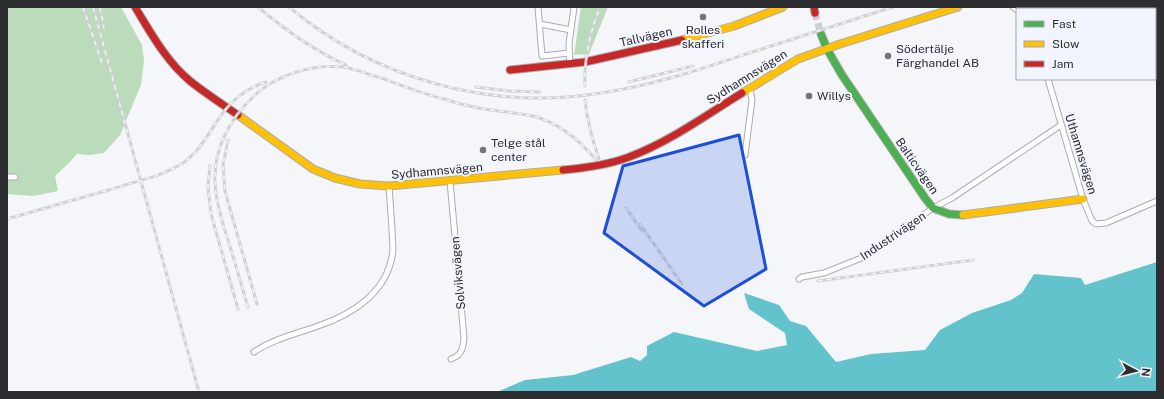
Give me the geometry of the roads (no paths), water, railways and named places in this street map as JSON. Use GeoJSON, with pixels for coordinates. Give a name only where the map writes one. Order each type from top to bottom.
{"type":"FeatureCollection","features":[{"type":"Feature","properties":{"kind":"street","name":"Sydhamnsvägen"},"geometry":{"type":"LineString","coordinates":[[135,7],[159,45],[178,71],[281,147],[313,169],[336,178],[360,184],[389,186],[574,169],[605,164],[629,157],[662,142],[798,59],[827,49]]}},
{"type":"Feature","properties":{"kind":"street"},"geometry":{"type":"LineString","coordinates":[[538,7],[542,56],[569,53]]}},
{"type":"Feature","properties":{"kind":"street"},"geometry":{"type":"LineString","coordinates":[[570,64],[569,44],[574,7]]}},
{"type":"Feature","properties":{"kind":"street","name":"Tallvägen"},"geometry":{"type":"LineString","coordinates":[[510,70],[585,62],[734,26],[782,7]]}},
{"type":"Feature","properties":{"kind":"street"},"geometry":{"type":"LineString","coordinates":[[827,49],[958,7]]}},
{"type":"Feature","properties":{"kind":"street"},"geometry":{"type":"LineString","coordinates":[[540,24],[571,30]]}},
{"type":"Feature","properties":{"kind":"street","name":"Balticvägen"},"geometry":{"type":"LineString","coordinates":[[822,34],[827,49],[867,113],[933,208],[959,216],[1083,199]]}},
{"type":"Feature","properties":{"kind":"street","name":"Uthamnsvägen"},"geometry":{"type":"LineString","coordinates":[[1048,80],[1083,199],[1092,221],[1096,224],[1106,223],[1157,201]]}},
{"type":"Feature","properties":{"kind":"street"},"geometry":{"type":"LineString","coordinates":[[745,155],[752,100],[750,89]]}},
{"type":"Feature","properties":{"kind":"street","name":"Industrivägen"},"geometry":{"type":"LineString","coordinates":[[798,279],[824,273],[864,257],[933,208],[952,198],[1061,125]]}},
{"type":"Feature","properties":{"kind":"street"},"geometry":{"type":"LineString","coordinates":[[7,177],[15,177]]}},
{"type":"Feature","properties":{"kind":"street","name":"Solviksvägen"},"geometry":{"type":"LineString","coordinates":[[450,181],[464,338],[463,349],[459,354],[451,359]]}},
{"type":"Feature","properties":{"kind":"street"},"geometry":{"type":"LineString","coordinates":[[254,352],[266,344],[324,324],[349,313],[372,296],[383,282],[392,256],[393,249],[389,186]]}},
{"type":"Feature","properties":{"kind":"water"},"geometry":{"type":"Polygon","coordinates":[[[1157,262],[1157,392],[497,392],[525,380],[573,375],[631,357],[640,361],[647,355],[647,346],[674,332],[757,351],[787,345],[785,333],[749,309],[744,293],[779,305],[790,321],[806,326],[836,362],[871,354],[925,350],[940,330],[972,313],[1011,300],[1022,293],[1034,274],[1081,278],[1085,285],[1157,262]]]}},
{"type":"Feature","properties":{"kind":"tunnel"},"geometry":{"type":"LineString","coordinates":[[815,13],[821,34]]}},
{"type":"Feature","properties":{"kind":"railway"},"geometry":{"type":"LineString","coordinates":[[83,7],[103,66]]}},
{"type":"Feature","properties":{"kind":"railway"},"geometry":{"type":"LineString","coordinates":[[93,7],[199,392]]}},
{"type":"Feature","properties":{"kind":"railway"},"geometry":{"type":"LineString","coordinates":[[100,7],[104,28]]}},
{"type":"Feature","properties":{"kind":"railway"},"geometry":{"type":"LineString","coordinates":[[258,7],[278,24],[300,39],[322,53],[346,65]]}},
{"type":"Feature","properties":{"kind":"railway"},"geometry":{"type":"LineString","coordinates":[[289,7],[323,32],[358,53],[396,71],[436,84],[476,93],[518,97],[559,97],[601,93],[656,82],[692,72],[893,7]]}},
{"type":"Feature","properties":{"kind":"railway"},"geometry":{"type":"LineString","coordinates":[[585,86],[588,46],[600,7]]}},
{"type":"Feature","properties":{"kind":"railway"},"geometry":{"type":"LineString","coordinates":[[629,82],[693,66]]}},
{"type":"Feature","properties":{"kind":"railway"},"geometry":{"type":"LineString","coordinates":[[248,307],[219,211],[215,179],[216,165],[223,139],[229,126],[237,115],[256,94],[265,87],[286,76],[320,67],[343,67],[461,104],[533,116],[560,127],[583,145],[596,160]]}},
{"type":"Feature","properties":{"kind":"railway"},"geometry":{"type":"LineString","coordinates":[[7,219],[148,178],[175,168],[196,151],[234,100],[249,90],[266,82]]}},
{"type":"Feature","properties":{"kind":"railway"},"geometry":{"type":"LineString","coordinates":[[476,87],[509,91],[540,92]]}},
{"type":"Feature","properties":{"kind":"railway"},"geometry":{"type":"LineString","coordinates":[[585,100],[590,130],[599,159]]}},
{"type":"Feature","properties":{"kind":"railway"},"geometry":{"type":"LineString","coordinates":[[228,140],[223,165],[225,191],[257,304]]}},
{"type":"Feature","properties":{"kind":"railway"},"geometry":{"type":"LineString","coordinates":[[210,166],[208,187],[211,214],[238,309]]}},
{"type":"Feature","properties":{"kind":"railway"},"geometry":{"type":"LineString","coordinates":[[626,208],[642,231]]}},
{"type":"Feature","properties":{"kind":"railway"},"geometry":{"type":"LineString","coordinates":[[640,224],[682,284]]}},
{"type":"Feature","properties":{"kind":"railway"},"geometry":{"type":"LineString","coordinates":[[818,281],[973,260]]}},
{"type":"Feature","properties":{"kind":"place","name":"Rolles skafferi"},"geometry":{"type":"Point","coordinates":[703,17]}},
{"type":"Feature","properties":{"kind":"place","name":"Södertälje Färghandel AB"},"geometry":{"type":"Point","coordinates":[888,56]}},
{"type":"Feature","properties":{"kind":"place","name":"Willys"},"geometry":{"type":"Point","coordinates":[809,96]}},
{"type":"Feature","properties":{"kind":"place","name":"Telge stål center"},"geometry":{"type":"Point","coordinates":[483,150]}}]}
